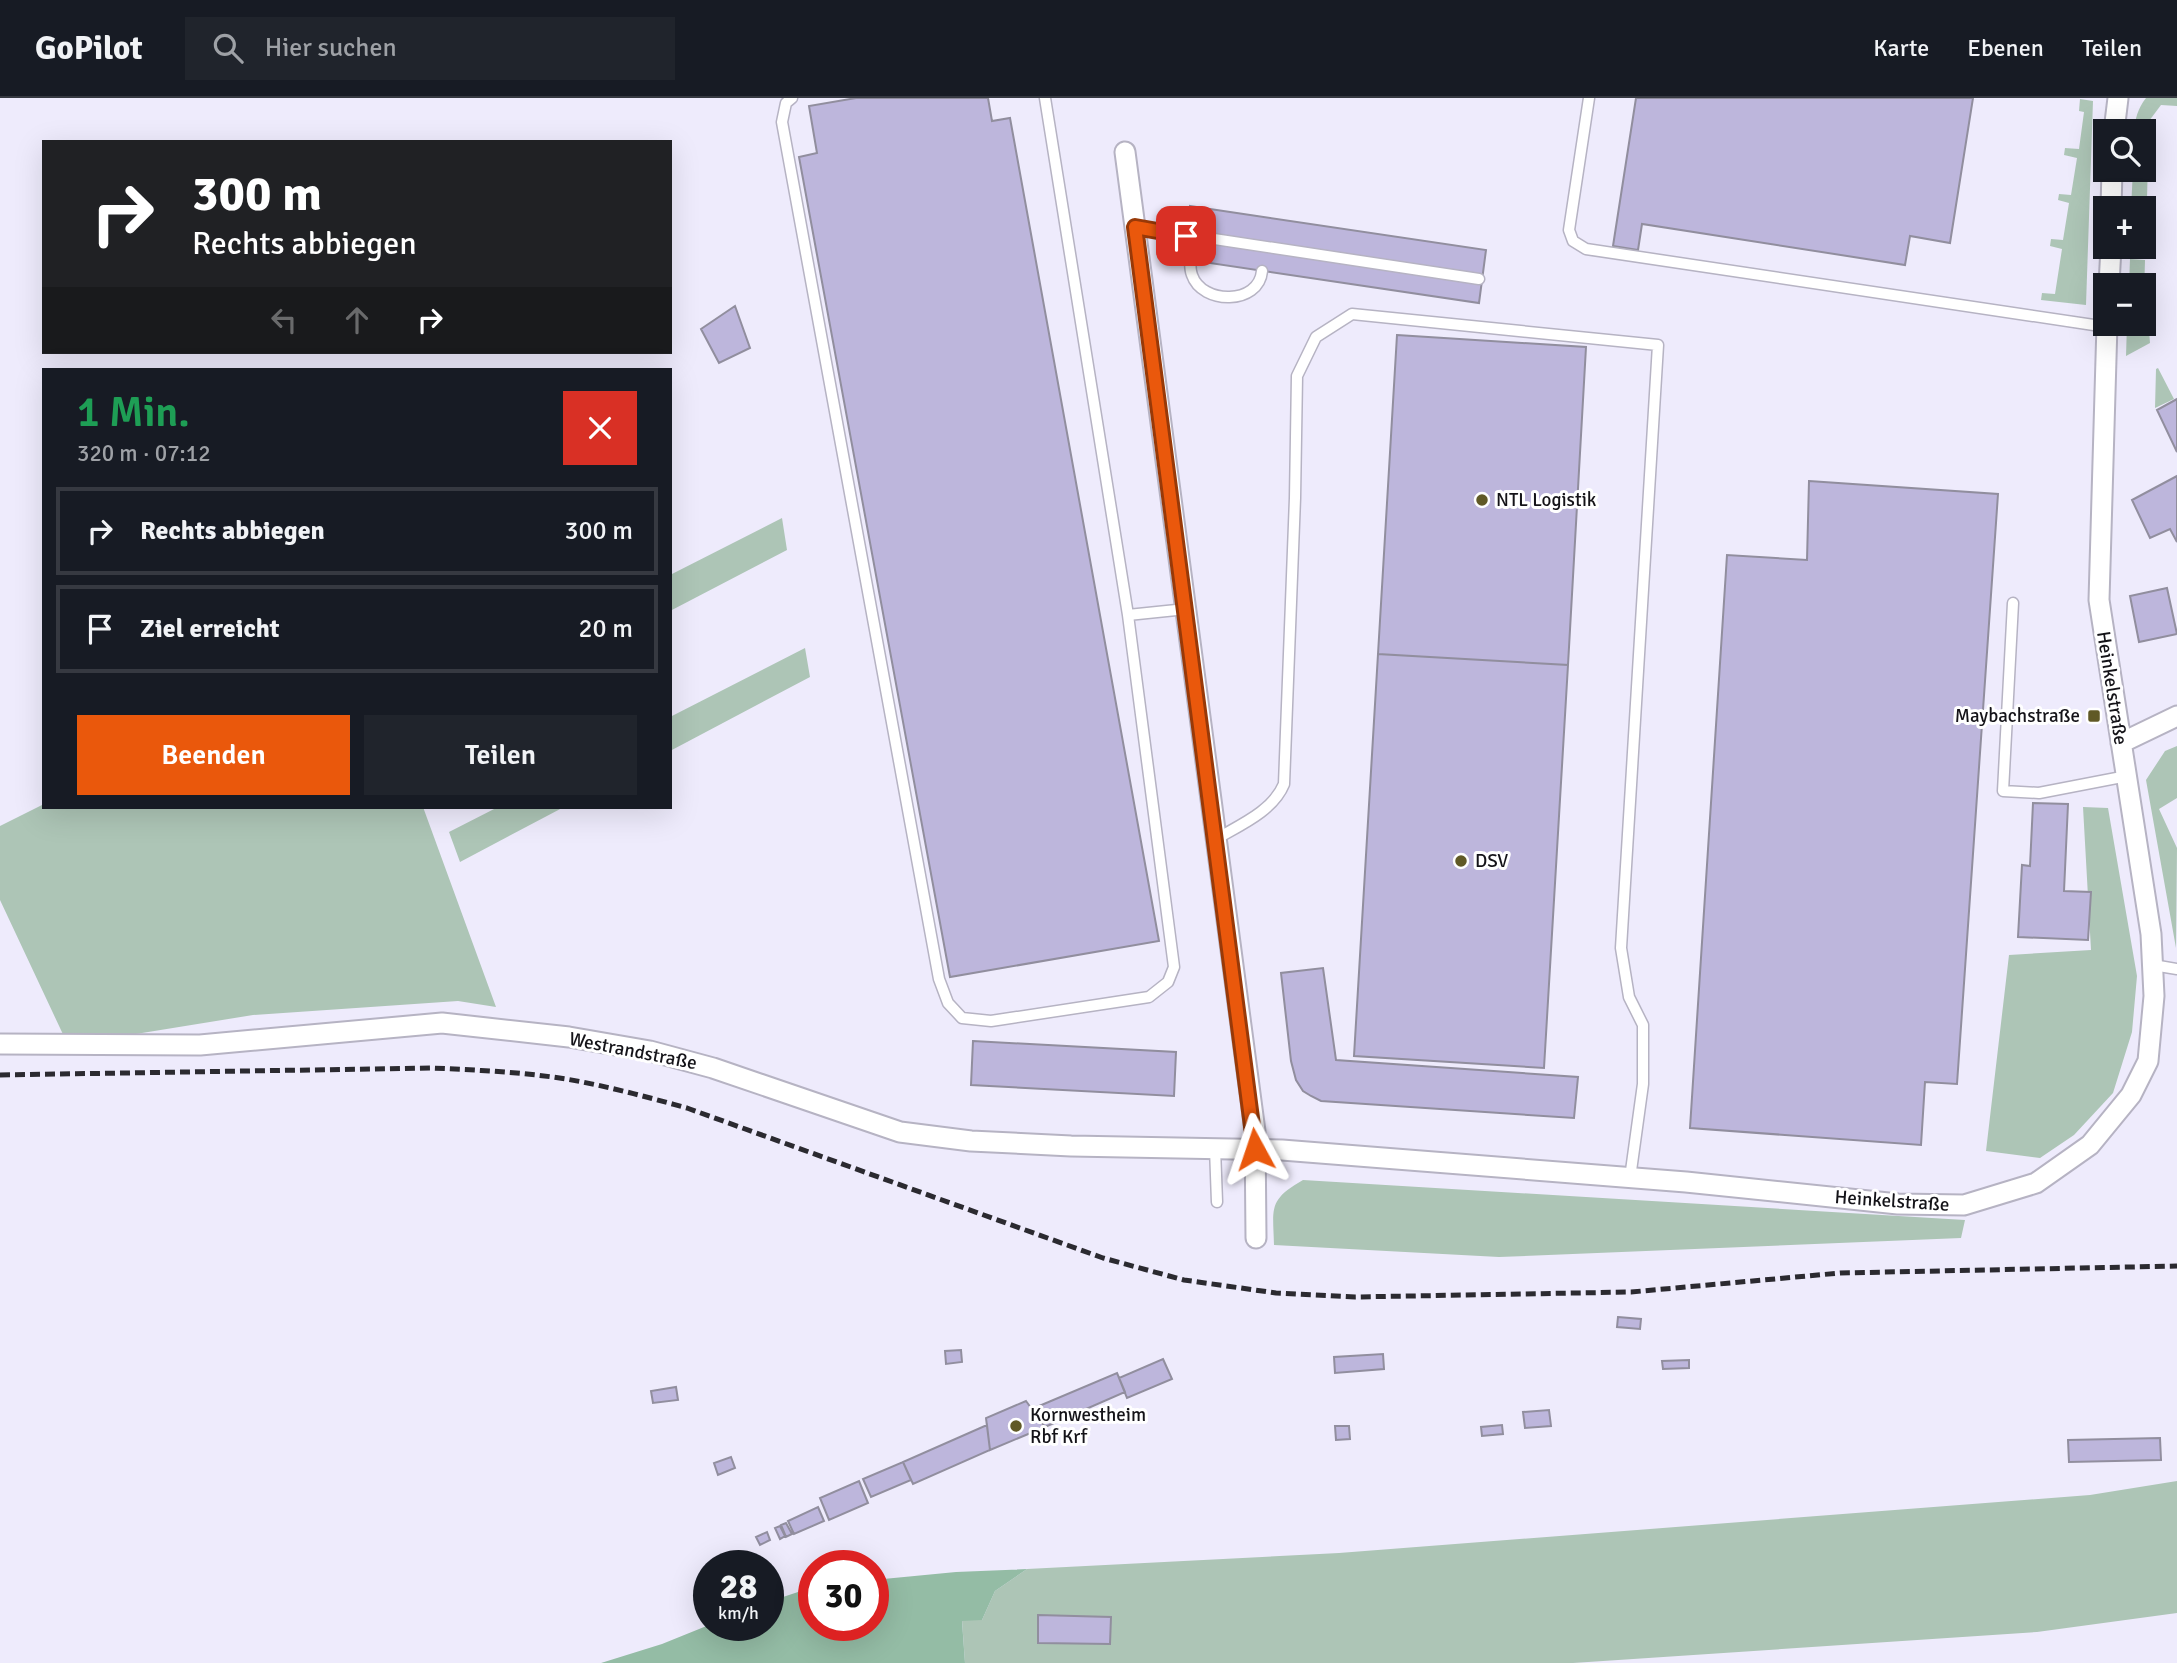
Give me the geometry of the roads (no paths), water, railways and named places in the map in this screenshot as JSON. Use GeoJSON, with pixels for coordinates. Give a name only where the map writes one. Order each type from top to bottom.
{"type":"FeatureCollection","features":[{"type":"Feature","properties":{"kind":"street"},"geometry":{"type":"LineString","coordinates":[[2115,119],[2118,98]]}},
{"type":"Feature","properties":{"kind":"street"},"geometry":{"type":"LineString","coordinates":[[1125,152],[1255,1149],[1256,1238]]}},
{"type":"Feature","properties":{"kind":"street","name":"Heinkelstraße"},"geometry":{"type":"LineString","coordinates":[[1255,1149],[1630,1178],[1898,1204],[1964,1205],[2036,1183],[2090,1145],[2131,1095],[2148,1061],[2154,996],[2151,934],[2099,600],[2107,336]]}},
{"type":"Feature","properties":{"kind":"street"},"geometry":{"type":"LineString","coordinates":[[2121,743],[2177,716]]}},
{"type":"Feature","properties":{"kind":"street","name":"Westrandstraße"},"geometry":{"type":"LineString","coordinates":[[0,1044],[200,1045],[442,1023],[569,1037],[650,1051],[713,1068],[900,1132],[971,1141],[1072,1146],[1255,1149]]}},
{"type":"Feature","properties":{"kind":"lane"},"geometry":{"type":"LineString","coordinates":[[792,98],[786,103],[782,122],[939,979],[948,1003],[962,1018],[991,1021],[1149,997],[1168,982],[1174,967],[1128,615],[1045,98]]}},
{"type":"Feature","properties":{"kind":"lane"},"geometry":{"type":"LineString","coordinates":[[1590,98],[1569,230],[1573,241],[1586,249],[2093,323]]}},
{"type":"Feature","properties":{"kind":"lane"},"geometry":{"type":"LineString","coordinates":[[1135,227],[1479,279]]}},
{"type":"Feature","properties":{"kind":"lane"},"geometry":{"type":"LineString","coordinates":[[1193,237],[1190,272],[1207,293],[1240,296],[1253,290],[1261,281],[1262,271]]}},
{"type":"Feature","properties":{"kind":"lane"},"geometry":{"type":"LineString","coordinates":[[1216,839],[1264,809],[1280,793],[1284,784],[1296,498],[1297,376],[1316,337],[1352,314],[1658,345],[1620,948],[1629,997],[1643,1025],[1643,1084],[1630,1178]]}},
{"type":"Feature","properties":{"kind":"lane"},"geometry":{"type":"LineString","coordinates":[[2013,603],[2003,791],[2039,793],[2127,776]]}},
{"type":"Feature","properties":{"kind":"lane"},"geometry":{"type":"LineString","coordinates":[[1128,615],[1186,610]]}},
{"type":"Feature","properties":{"kind":"lane"},"geometry":{"type":"LineString","coordinates":[[2153,965],[2177,969]]}},
{"type":"Feature","properties":{"kind":"lane"},"geometry":{"type":"LineString","coordinates":[[1216,1148],[1217,1202]]}},
{"type":"Feature","properties":{"kind":"railway"},"geometry":{"type":"LineString","coordinates":[[0,1075],[431,1068],[566,1079],[687,1108],[1103,1258],[1184,1280],[1276,1293],[1355,1297],[1631,1292],[1840,1273],[2177,1266]]}},
{"type":"Feature","properties":{"kind":"place","name":"NTL Logistik"},"geometry":{"type":"Point","coordinates":[1482,500]}},
{"type":"Feature","properties":{"kind":"place","name":"Maybachstraße"},"geometry":{"type":"Point","coordinates":[2094,716]}},
{"type":"Feature","properties":{"kind":"place","name":"DSV"},"geometry":{"type":"Point","coordinates":[1461,861]}},
{"type":"Feature","properties":{"kind":"place","name":"Kornwestheim Rbf Krf"},"geometry":{"type":"Point","coordinates":[1016,1426]}}]}
